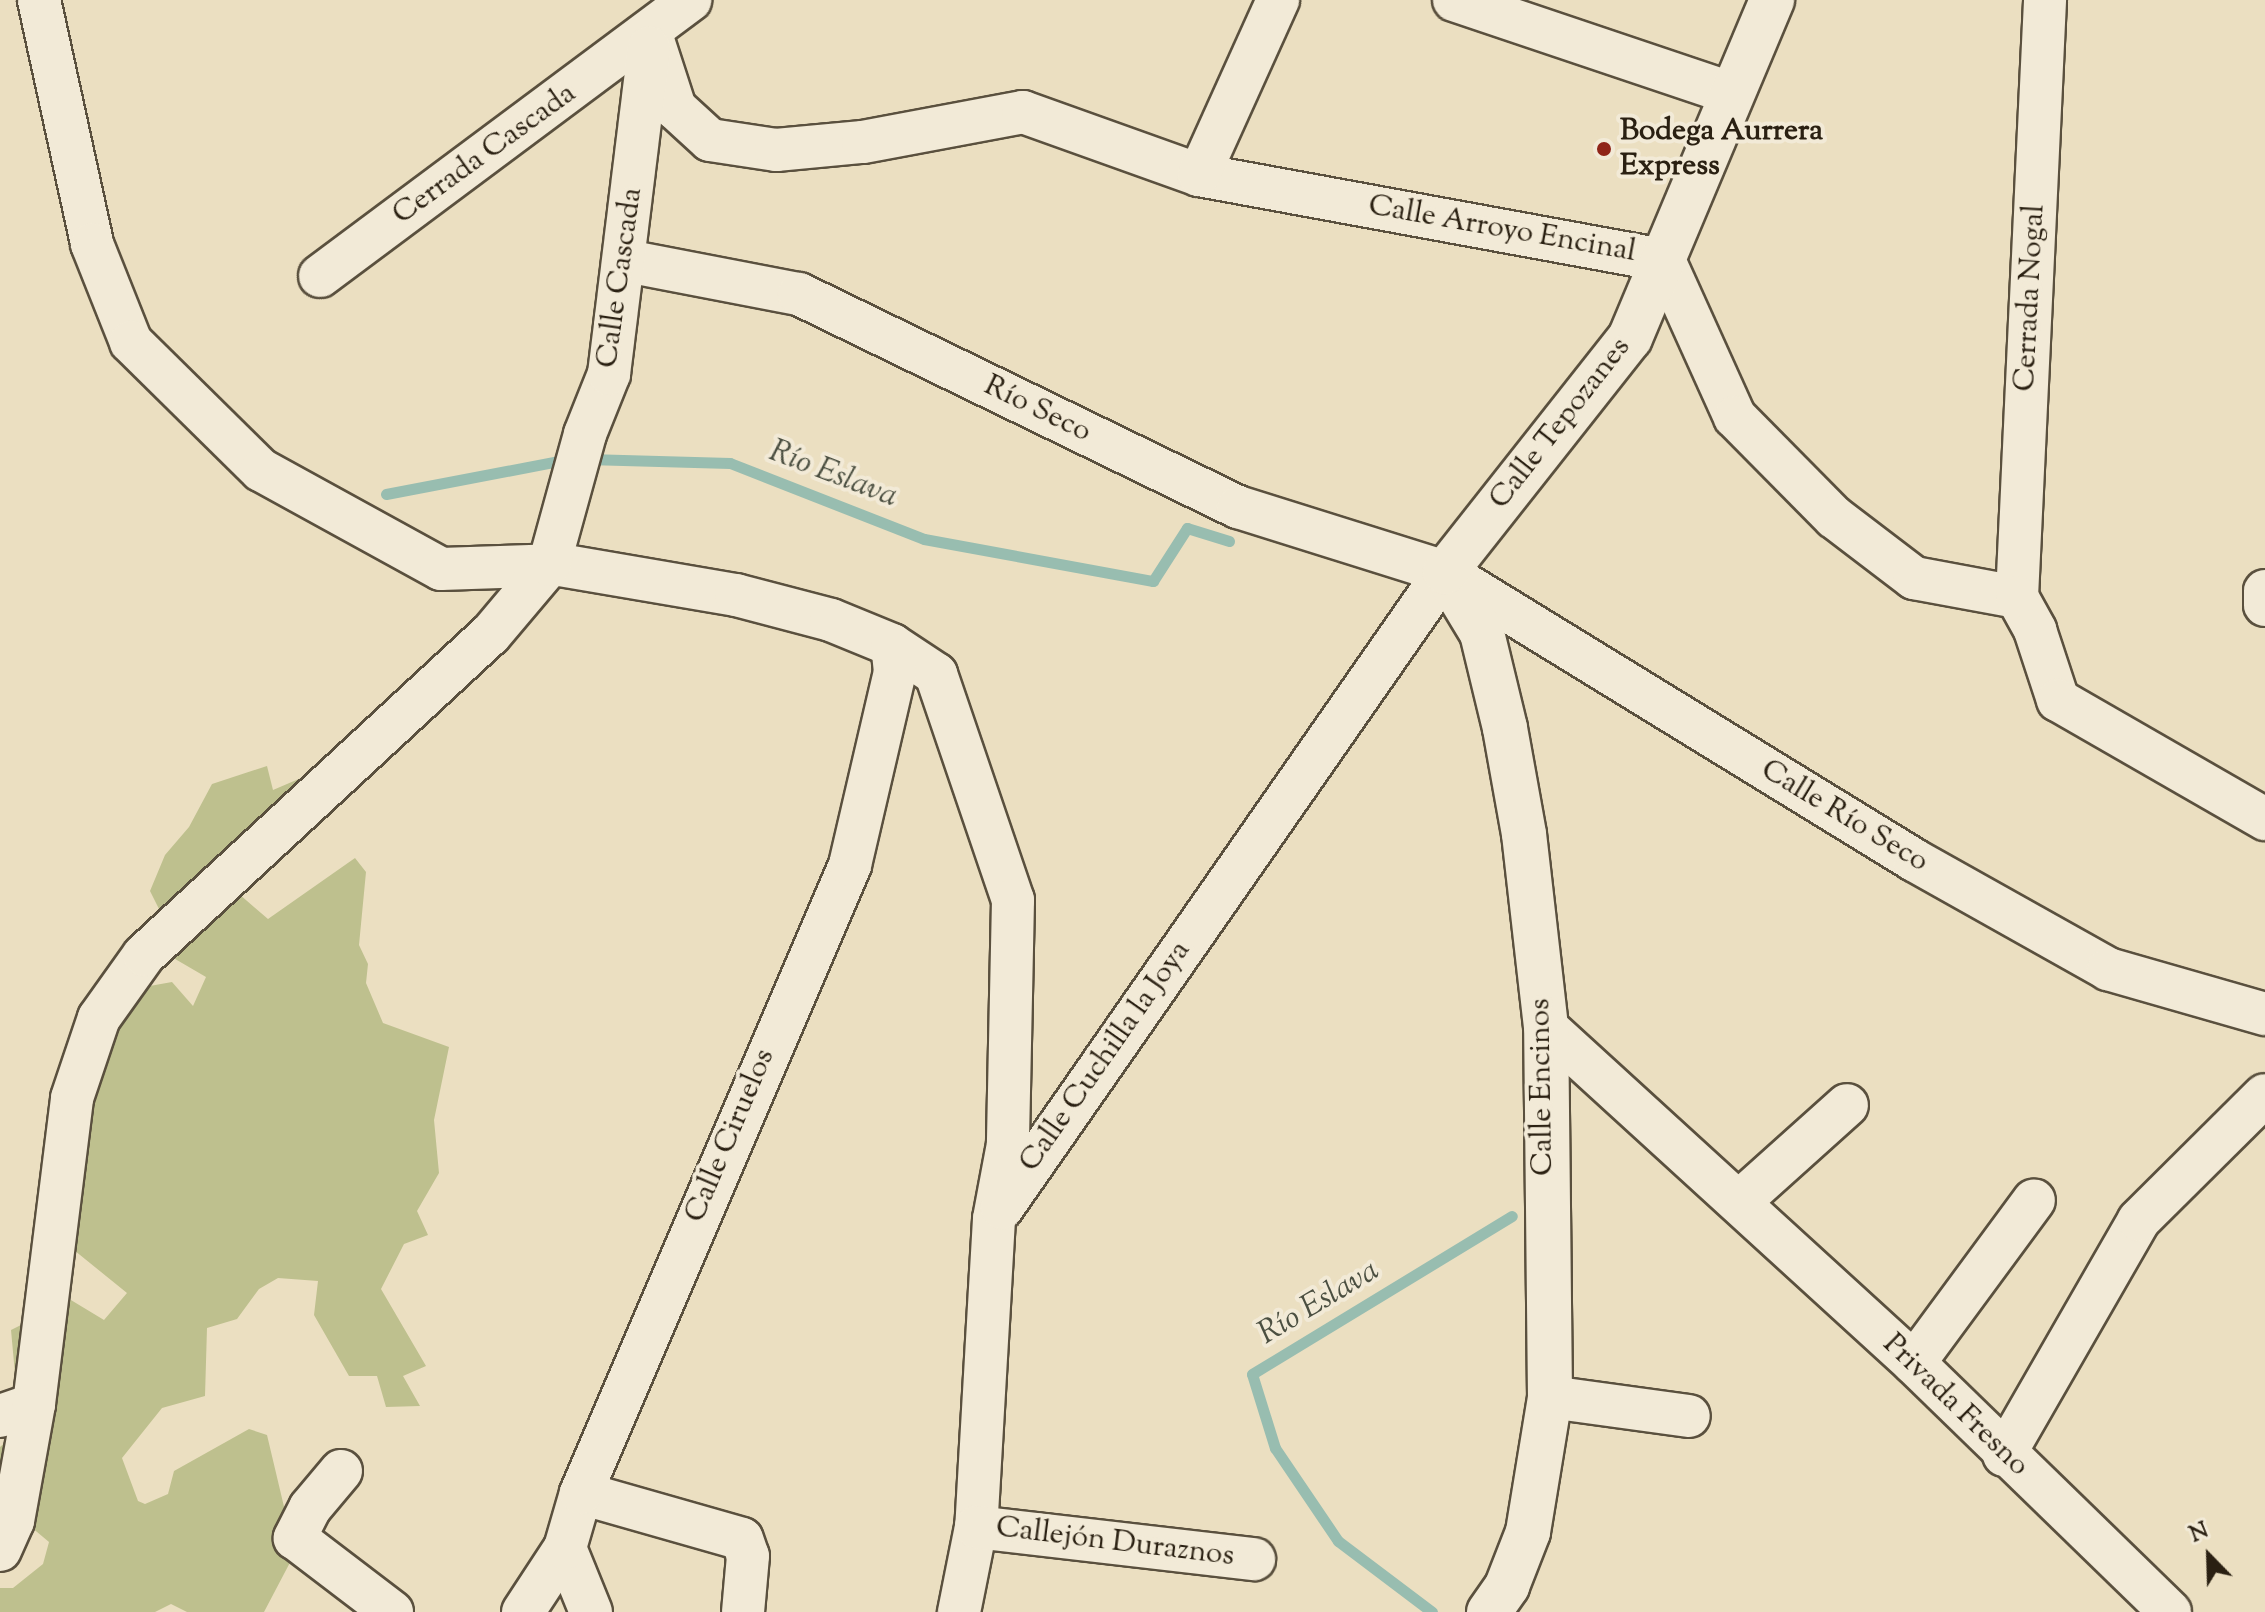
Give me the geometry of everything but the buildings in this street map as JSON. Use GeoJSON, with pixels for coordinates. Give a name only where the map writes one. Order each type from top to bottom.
{"type":"FeatureCollection","features":[{"type":"Feature","properties":{"kind":"street"},"geometry":{"type":"LineString","coordinates":[[39,0],[92,244],[131,342],[261,470],[441,569],[549,565],[736,595],[831,620],[892,645],[936,674],[1013,900],[1008,1144],[994,1219],[976,1527],[959,1612]]}},
{"type":"Feature","properties":{"kind":"street"},"geometry":{"type":"LineString","coordinates":[[651,34],[690,0]]}},
{"type":"Feature","properties":{"kind":"street"},"geometry":{"type":"LineString","coordinates":[[1199,175],[1278,0]]}},
{"type":"Feature","properties":{"kind":"street"},"geometry":{"type":"LineString","coordinates":[[1454,0],[1731,93]]}},
{"type":"Feature","properties":{"kind":"street","name":"Calle Tepozanes"},"geometry":{"type":"LineString","coordinates":[[1445,572],[1630,338],[1772,0]]}},
{"type":"Feature","properties":{"kind":"street","name":"Cerrada Nogal"},"geometry":{"type":"LineString","coordinates":[[2017,597],[2045,0]]}},
{"type":"Feature","properties":{"kind":"street","name":"Calle Cascada"},"geometry":{"type":"LineString","coordinates":[[549,565],[580,453],[609,374],[627,261],[651,34]]}},
{"type":"Feature","properties":{"kind":"street","name":"Calle Arroyo Encinal"},"geometry":{"type":"LineString","coordinates":[[651,34],[675,108],[710,140],[776,150],[834,144],[1023,112],[1199,175],[1664,260],[1735,417],[1834,517],[1914,578],[2017,597]]}},
{"type":"Feature","properties":{"kind":"street","name":"Cerrada Cascada"},"geometry":{"type":"LineString","coordinates":[[320,276],[651,34]]}},
{"type":"Feature","properties":{"kind":"street","name":"Río Seco"},"geometry":{"type":"LineString","coordinates":[[627,261],[799,294],[1238,507],[1445,572]]}},
{"type":"Feature","properties":{"kind":"street"},"geometry":{"type":"LineString","coordinates":[[0,1550],[13,1521],[17,1410],[72,1098],[99,1018],[144,955],[490,635],[549,565]]}},
{"type":"Feature","properties":{"kind":"street","name":"Calle Río Seco"},"geometry":{"type":"LineString","coordinates":[[1445,572],[1914,860],[2108,969],[2265,1014]]}},
{"type":"Feature","properties":{"kind":"street","name":"Calle Encinos"},"geometry":{"type":"LineString","coordinates":[[1445,572],[1482,633],[1505,728],[1524,834],[1546,1027],[1550,1397],[1528,1532],[1501,1603]]}},
{"type":"Feature","properties":{"kind":"street","name":"Calle Cuchilla la Joya"},"geometry":{"type":"LineString","coordinates":[[994,1219],[1445,572]]}},
{"type":"Feature","properties":{"kind":"street"},"geometry":{"type":"LineString","coordinates":[[2265,591],[2265,605]]}},
{"type":"Feature","properties":{"kind":"street"},"geometry":{"type":"LineString","coordinates":[[2017,597],[2035,630],[2058,700],[2265,819]]}},
{"type":"Feature","properties":{"kind":"street","name":"Calle Ciruelos"},"geometry":{"type":"LineString","coordinates":[[523,1612],[565,1548],[581,1493],[850,865],[895,672],[892,645]]}},
{"type":"Feature","properties":{"kind":"street","name":"Privada Fresno"},"geometry":{"type":"LineString","coordinates":[[1546,1027],[1914,1363],[2004,1455],[2170,1612]]}},
{"type":"Feature","properties":{"kind":"street"},"geometry":{"type":"LineString","coordinates":[[2004,1455],[2139,1220],[2265,1095]]}},
{"type":"Feature","properties":{"kind":"street"},"geometry":{"type":"LineString","coordinates":[[1739,1202],[1847,1105]]}},
{"type":"Feature","properties":{"kind":"street"},"geometry":{"type":"LineString","coordinates":[[1914,1363],[2034,1200]]}},
{"type":"Feature","properties":{"kind":"street"},"geometry":{"type":"LineString","coordinates":[[1550,1397],[1689,1416]]}},
{"type":"Feature","properties":{"kind":"street"},"geometry":{"type":"LineString","coordinates":[[341,1471],[310,1508],[295,1538],[392,1612]]}},
{"type":"Feature","properties":{"kind":"street"},"geometry":{"type":"LineString","coordinates":[[581,1493],[742,1539],[748,1556],[743,1612]]}},
{"type":"Feature","properties":{"kind":"street","name":"Callejón Duraznos"},"geometry":{"type":"LineString","coordinates":[[976,1527],[1254,1559]]}},
{"type":"Feature","properties":{"kind":"street"},"geometry":{"type":"LineString","coordinates":[[565,1548],[591,1612]]}},
{"type":"Feature","properties":{"kind":"green space"},"geometry":{"type":"Polygon","coordinates":[[[267,766],[273,790],[308,775],[239,894],[268,919],[355,858],[366,872],[359,945],[368,964],[366,983],[383,1023],[449,1047],[434,1120],[439,1173],[417,1211],[428,1235],[404,1244],[381,1289],[426,1366],[403,1376],[420,1406],[386,1407],[377,1376],[349,1376],[314,1315],[318,1281],[278,1278],[259,1289],[237,1319],[207,1328],[205,1396],[162,1408],[122,1458],[138,1501],[145,1504],[168,1494],[174,1471],[249,1429],[267,1435],[295,1553],[264,1612],[187,1612],[171,1604],[155,1612],[0,1612],[0,1588],[13,1588],[43,1564],[49,1542],[0,1501],[0,1447],[35,1417],[31,1380],[15,1374],[11,1330],[29,1321],[56,1291],[104,1320],[127,1293],[64,1242],[76,1029],[88,996],[113,998],[133,989],[172,982],[193,1006],[206,977],[158,949],[165,921],[150,891],[165,855],[189,827],[212,784],[267,766]]]}},
{"type":"Feature","properties":{"kind":"waterway","name":"Río Eslava"},"geometry":{"type":"LineString","coordinates":[[386,494],[570,459]]}},
{"type":"Feature","properties":{"kind":"waterway","name":"Río Eslava"},"geometry":{"type":"LineString","coordinates":[[587,459],[730,463],[924,539],[1153,581],[1187,528],[1229,541]]}},
{"type":"Feature","properties":{"kind":"waterway","name":"Río Eslava"},"geometry":{"type":"LineString","coordinates":[[1432,1612],[1338,1541],[1275,1448],[1252,1374],[1512,1216]]}},
{"type":"Feature","properties":{"kind":"place","name":"Bodega Aurrera Express"},"geometry":{"type":"Point","coordinates":[1604,149]}}]}
